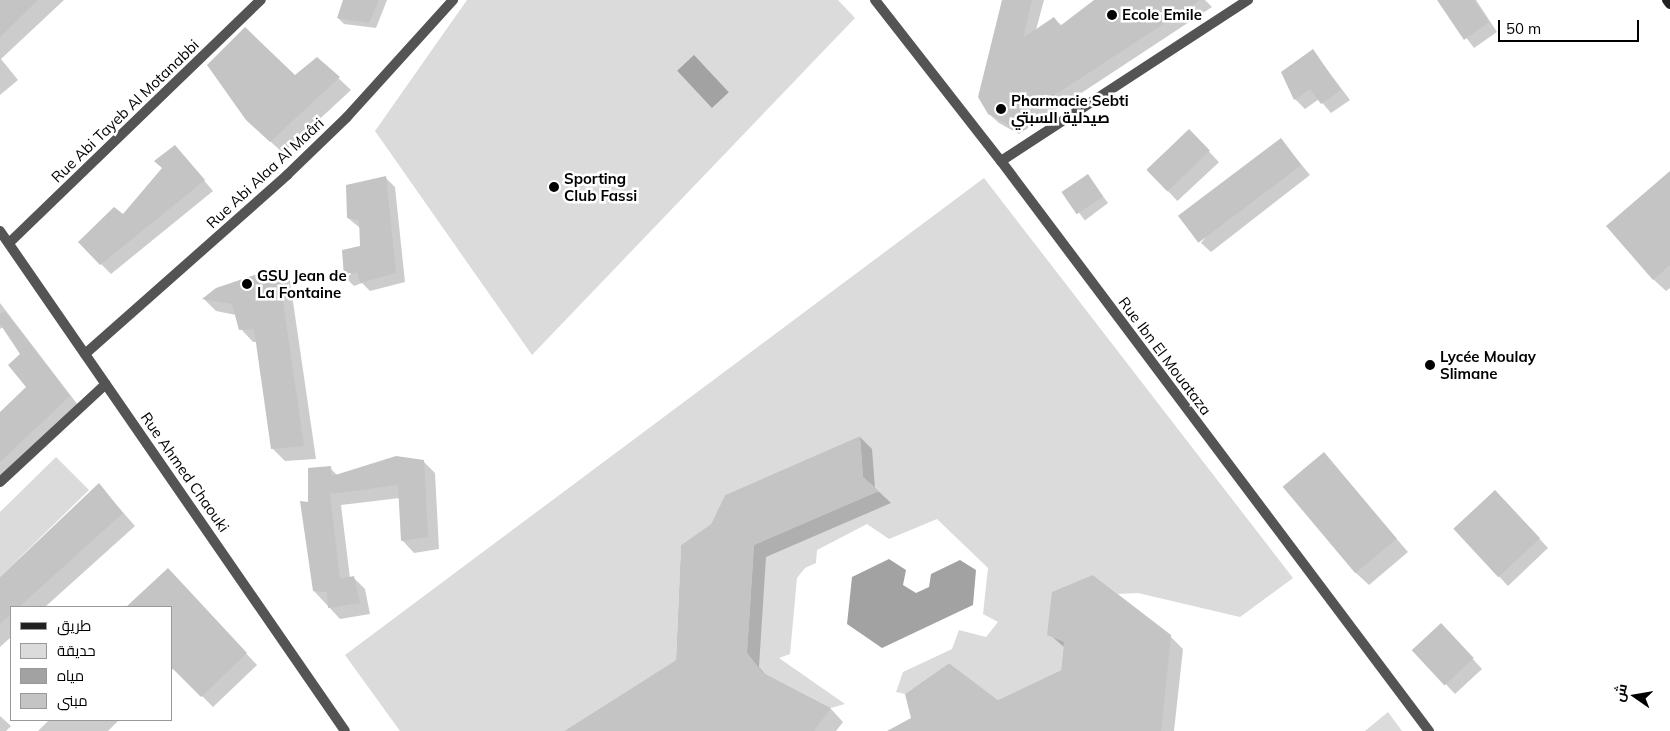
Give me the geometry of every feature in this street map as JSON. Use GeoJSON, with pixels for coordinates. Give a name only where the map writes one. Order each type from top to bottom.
{"type":"FeatureCollection","features":[{"type":"Feature","properties":{"kind":"main road"},"geometry":{"type":"LineString","coordinates":[[1667,0],[1670,4]]}},
{"type":"Feature","properties":{"kind":"street","name":"Rue Abi Tayeb Al Motanabbi"},"geometry":{"type":"LineString","coordinates":[[9,243],[261,0]]}},
{"type":"Feature","properties":{"kind":"street","name":"Rue Abi Alaa Al Maâri"},"geometry":{"type":"LineString","coordinates":[[85,354],[287,175],[347,117],[453,0]]}},
{"type":"Feature","properties":{"kind":"street","name":"Rue Ibn El Mouataza"},"geometry":{"type":"LineString","coordinates":[[876,0],[1001,161],[1429,731]]}},
{"type":"Feature","properties":{"kind":"street"},"geometry":{"type":"LineString","coordinates":[[1001,161],[1248,0]]}},
{"type":"Feature","properties":{"kind":"street","name":"Rue Ahmed Chaouki"},"geometry":{"type":"LineString","coordinates":[[0,231],[346,731]]}},
{"type":"Feature","properties":{"kind":"street"},"geometry":{"type":"LineString","coordinates":[[0,482],[106,384]]}},
{"type":"Feature","properties":{"kind":"green space","name":"Sporting Club Fassi"},"geometry":{"type":"Polygon","coordinates":[[[467,0],[838,0],[855,18],[532,355],[375,131],[467,0]]]}},
{"type":"Feature","properties":{"kind":"green space"},"geometry":{"type":"Polygon","coordinates":[[[984,178],[1293,578],[1240,617],[1138,593],[1118,594],[1093,575],[1064,642],[1061,670],[998,700],[949,663],[905,694],[896,692],[903,672],[952,649],[959,630],[986,637],[998,622],[983,614],[988,568],[937,519],[889,539],[867,524],[817,550],[816,563],[805,568],[797,578],[790,654],[779,658],[845,704],[831,708],[762,672],[747,653],[754,545],[879,491],[863,477],[860,436],[725,495],[711,524],[681,545],[676,660],[564,731],[400,731],[345,655],[984,178]]]}},
{"type":"Feature","properties":{"kind":"green space"},"geometry":{"type":"Polygon","coordinates":[[[56,457],[89,490],[0,577],[0,512],[56,457]]]}},
{"type":"Feature","properties":{"kind":"green space"},"geometry":{"type":"Polygon","coordinates":[[[1388,712],[1402,731],[1365,731],[1388,712]]]}},
{"type":"Feature","properties":{"kind":"water"},"geometry":{"type":"Polygon","coordinates":[[[694,55],[729,92],[712,108],[677,71],[694,55]]]}},
{"type":"Feature","properties":{"kind":"water"},"geometry":{"type":"Polygon","coordinates":[[[889,559],[906,570],[903,585],[916,593],[929,587],[931,574],[960,560],[976,570],[973,605],[882,648],[847,624],[852,577],[889,559]]]}},
{"type":"Feature","properties":{"kind":"building"},"geometry":{"type":"Polygon","coordinates":[[[0,0],[38,0],[0,37],[0,0]]]}},
{"type":"Feature","properties":{"kind":"building"},"geometry":{"type":"Polygon","coordinates":[[[343,0],[379,0],[369,23],[337,18],[343,0]]]}},
{"type":"Feature","properties":{"kind":"building"},"geometry":{"type":"Polygon","coordinates":[[[1002,0],[1032,0],[1023,38],[1054,17],[1060,26],[1094,0],[1200,0],[1009,125],[988,114],[978,97],[1002,0]]]}},
{"type":"Feature","properties":{"kind":"building"},"geometry":{"type":"Polygon","coordinates":[[[1437,0],[1474,0],[1489,22],[1464,40],[1437,0]]]}},
{"type":"Feature","properties":{"kind":"building"},"geometry":{"type":"Polygon","coordinates":[[[245,27],[295,75],[317,57],[340,77],[270,142],[246,120],[207,65],[245,27]]]}},
{"type":"Feature","properties":{"kind":"building"},"geometry":{"type":"Polygon","coordinates":[[[1313,49],[1341,90],[1321,104],[1310,89],[1294,100],[1281,72],[1313,49]]]}},
{"type":"Feature","properties":{"kind":"building"},"geometry":{"type":"Polygon","coordinates":[[[1189,129],[1210,151],[1167,192],[1147,170],[1189,129]]]}},
{"type":"Feature","properties":{"kind":"building"},"geometry":{"type":"Polygon","coordinates":[[[1281,138],[1301,165],[1198,243],[1178,216],[1281,138]]]}},
{"type":"Feature","properties":{"kind":"building"},"geometry":{"type":"Polygon","coordinates":[[[175,145],[205,180],[100,265],[78,242],[114,207],[123,214],[162,168],[154,161],[175,145]]]}},
{"type":"Feature","properties":{"kind":"building"},"geometry":{"type":"Polygon","coordinates":[[[1670,171],[1670,265],[1653,280],[1606,226],[1670,171]]]}},
{"type":"Feature","properties":{"kind":"building"},"geometry":{"type":"Polygon","coordinates":[[[1088,174],[1103,196],[1077,214],[1061,192],[1088,174]]]}},
{"type":"Feature","properties":{"kind":"building"},"geometry":{"type":"Polygon","coordinates":[[[386,176],[396,273],[360,283],[357,272],[344,277],[342,250],[360,246],[359,220],[347,218],[346,185],[386,176]]]}},
{"type":"Feature","properties":{"kind":"building"},"geometry":{"type":"Polygon","coordinates":[[[278,267],[304,446],[271,449],[254,329],[239,330],[232,304],[202,299],[216,288],[278,267]]]}},
{"type":"Feature","properties":{"kind":"building"},"geometry":{"type":"Polygon","coordinates":[[[5,311],[70,396],[0,462],[0,412],[26,387],[8,365],[20,354],[0,324],[0,314],[5,311]]]}},
{"type":"Feature","properties":{"kind":"building"},"geometry":{"type":"Polygon","coordinates":[[[860,436],[863,477],[879,491],[754,545],[747,653],[762,672],[831,708],[814,731],[564,731],[676,660],[681,545],[711,524],[725,495],[860,436]]]}},
{"type":"Feature","properties":{"kind":"building"},"geometry":{"type":"Polygon","coordinates":[[[1324,452],[1397,539],[1355,573],[1283,487],[1324,452]]]}},
{"type":"Feature","properties":{"kind":"building"},"geometry":{"type":"Polygon","coordinates":[[[396,456],[424,460],[428,537],[401,541],[398,485],[330,494],[340,579],[354,576],[360,603],[328,608],[327,592],[313,591],[300,501],[308,502],[308,468],[331,466],[332,476],[396,456]]]}},
{"type":"Feature","properties":{"kind":"building"},"geometry":{"type":"Polygon","coordinates":[[[99,483],[123,513],[20,606],[10,606],[10,615],[0,624],[0,577],[99,483]]]}},
{"type":"Feature","properties":{"kind":"building"},"geometry":{"type":"Polygon","coordinates":[[[1495,490],[1540,538],[1498,577],[1453,529],[1495,490]]]}},
{"type":"Feature","properties":{"kind":"building"},"geometry":{"type":"Polygon","coordinates":[[[168,568],[247,653],[201,697],[172,668],[172,606],[127,606],[168,568]]]}},
{"type":"Feature","properties":{"kind":"building"},"geometry":{"type":"Polygon","coordinates":[[[1093,575],[1171,635],[1161,731],[887,731],[911,718],[905,694],[949,663],[998,700],[1061,670],[1064,642],[1047,635],[1052,592],[1093,575]]]}},
{"type":"Feature","properties":{"kind":"building"},"geometry":{"type":"Polygon","coordinates":[[[1441,623],[1474,658],[1444,685],[1412,650],[1441,623]]]}},
{"type":"Feature","properties":{"kind":"place","name":"Ecole Emile"},"geometry":{"type":"Point","coordinates":[1112,15]}},
{"type":"Feature","properties":{"kind":"place","name":"Pharmacie Sebti صيدلية السبتي"},"geometry":{"type":"Point","coordinates":[1001,109]}},
{"type":"Feature","properties":{"kind":"place","name":"Sporting Club Fassi"},"geometry":{"type":"Point","coordinates":[554,187]}},
{"type":"Feature","properties":{"kind":"place","name":"GSU Jean de La Fontaine"},"geometry":{"type":"Point","coordinates":[247,284]}},
{"type":"Feature","properties":{"kind":"place","name":"Lycée Moulay Slimane"},"geometry":{"type":"Point","coordinates":[1430,365]}}]}
